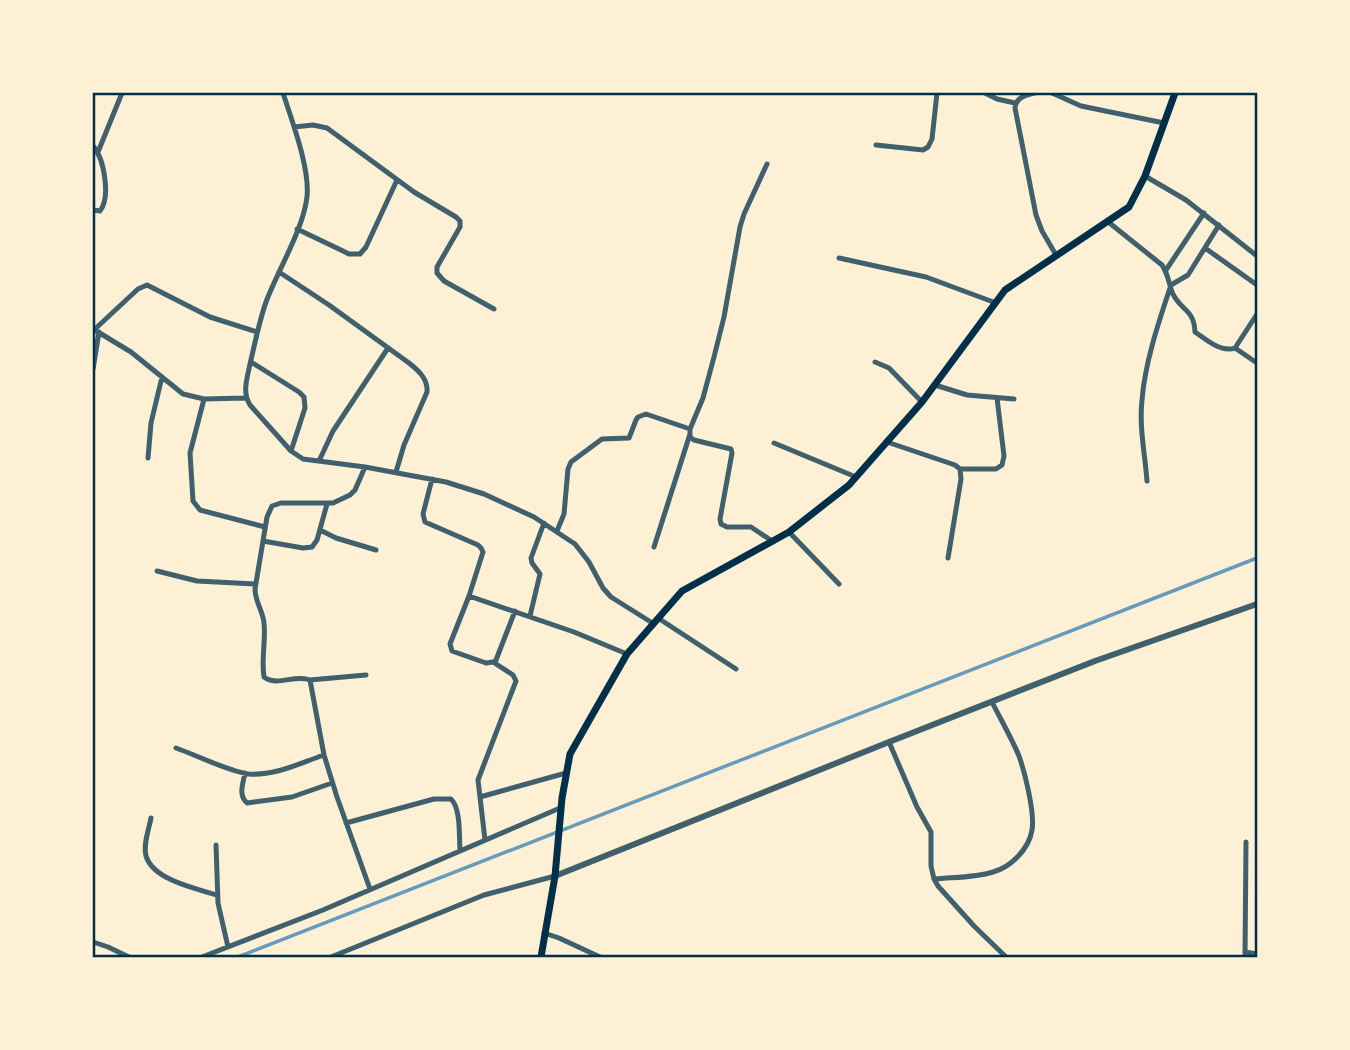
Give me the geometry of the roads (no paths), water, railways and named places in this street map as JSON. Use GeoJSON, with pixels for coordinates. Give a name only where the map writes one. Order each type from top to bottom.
{"type":"FeatureCollection","features":[{"type":"Feature","properties":{"kind":"main road"},"geometry":{"type":"LineString","coordinates":[[541,957],[555,876],[560,812],[570,754],[627,654],[682,591],[789,531],[849,485],[922,402],[1005,290],[1129,207],[1146,176],[1175,93]]}},
{"type":"Feature","properties":{"kind":"street"},"geometry":{"type":"LineString","coordinates":[[93,210],[100,211],[103,206],[105,187],[95,149],[122,93]]}},
{"type":"Feature","properties":{"kind":"street"},"geometry":{"type":"LineString","coordinates":[[283,93],[301,155],[306,203],[266,301],[245,385],[246,398],[291,451],[303,459],[432,479],[485,494],[521,510],[575,544],[611,597],[736,669]]}},
{"type":"Feature","properties":{"kind":"street"},"geometry":{"type":"LineString","coordinates":[[876,145],[923,150],[929,147],[937,93]]}},
{"type":"Feature","properties":{"kind":"street"},"geometry":{"type":"LineString","coordinates":[[985,93],[997,100],[1015,103]]}},
{"type":"Feature","properties":{"kind":"street"},"geometry":{"type":"LineString","coordinates":[[1035,93],[1018,99],[1015,103],[1016,116],[1037,215],[1042,231],[1056,255]]}},
{"type":"Feature","properties":{"kind":"street"},"geometry":{"type":"LineString","coordinates":[[1052,93],[1081,106],[1164,122]]}},
{"type":"Feature","properties":{"kind":"street"},"geometry":{"type":"LineString","coordinates":[[294,127],[313,125],[327,128],[423,198],[456,217],[460,221],[459,231],[437,267],[437,273],[444,281],[494,309]]}},
{"type":"Feature","properties":{"kind":"street"},"geometry":{"type":"LineString","coordinates":[[654,547],[690,432],[704,398],[724,317],[742,220],[767,164]]}},
{"type":"Feature","properties":{"kind":"street"},"geometry":{"type":"LineString","coordinates":[[1146,176],[1204,213],[1257,256]]}},
{"type":"Feature","properties":{"kind":"street"},"geometry":{"type":"LineString","coordinates":[[297,229],[343,251],[360,254],[366,247],[397,180]]}},
{"type":"Feature","properties":{"kind":"street"},"geometry":{"type":"LineString","coordinates":[[1166,270],[1204,213]]}},
{"type":"Feature","properties":{"kind":"street"},"geometry":{"type":"LineString","coordinates":[[1107,221],[1162,265],[1176,300],[1195,322],[1195,332],[1223,350],[1235,348],[1257,314]]}},
{"type":"Feature","properties":{"kind":"street"},"geometry":{"type":"LineString","coordinates":[[1147,481],[1142,399],[1154,343],[1171,285],[1188,275],[1219,225]]}},
{"type":"Feature","properties":{"kind":"street"},"geometry":{"type":"LineString","coordinates":[[1205,248],[1257,285]]}},
{"type":"Feature","properties":{"kind":"street"},"geometry":{"type":"LineString","coordinates":[[839,258],[926,278],[996,303]]}},
{"type":"Feature","properties":{"kind":"street"},"geometry":{"type":"LineString","coordinates":[[279,272],[419,371],[428,385],[425,398],[405,441],[396,472]]}},
{"type":"Feature","properties":{"kind":"street"},"geometry":{"type":"LineString","coordinates":[[93,369],[96,330],[138,289],[147,285],[210,317],[257,332]]}},
{"type":"Feature","properties":{"kind":"street"},"geometry":{"type":"LineString","coordinates":[[96,330],[131,352],[183,394],[204,399],[246,398]]}},
{"type":"Feature","properties":{"kind":"street"},"geometry":{"type":"LineString","coordinates":[[319,461],[333,430],[388,348]]}},
{"type":"Feature","properties":{"kind":"street"},"geometry":{"type":"LineString","coordinates":[[1235,348],[1257,363]]}},
{"type":"Feature","properties":{"kind":"street"},"geometry":{"type":"LineString","coordinates":[[251,362],[304,397],[305,408],[291,451]]}},
{"type":"Feature","properties":{"kind":"street"},"geometry":{"type":"LineString","coordinates":[[875,362],[889,368],[922,402]]}},
{"type":"Feature","properties":{"kind":"street"},"geometry":{"type":"LineString","coordinates":[[148,458],[151,424],[162,376]]}},
{"type":"Feature","properties":{"kind":"street"},"geometry":{"type":"LineString","coordinates":[[935,385],[967,395],[1014,399]]}},
{"type":"Feature","properties":{"kind":"street"},"geometry":{"type":"LineString","coordinates":[[887,442],[960,469],[996,469],[1002,465],[1004,456],[997,398]]}},
{"type":"Feature","properties":{"kind":"street"},"geometry":{"type":"LineString","coordinates":[[204,399],[190,453],[193,501],[200,510],[265,527]]}},
{"type":"Feature","properties":{"kind":"street"},"geometry":{"type":"LineString","coordinates":[[557,531],[564,514],[568,468],[574,458],[602,439],[629,439],[636,420],[642,415],[649,415],[690,432]]}},
{"type":"Feature","properties":{"kind":"street"},"geometry":{"type":"LineString","coordinates":[[690,432],[690,438],[694,440],[731,449],[721,524],[727,527],[751,527],[772,541]]}},
{"type":"Feature","properties":{"kind":"street"},"geometry":{"type":"LineString","coordinates":[[774,443],[856,477]]}},
{"type":"Feature","properties":{"kind":"street"},"geometry":{"type":"LineString","coordinates":[[365,467],[350,495],[327,504],[276,504],[269,511],[255,584],[255,598],[264,622],[264,677],[272,681],[298,677],[310,680],[366,675]]}},
{"type":"Feature","properties":{"kind":"street"},"geometry":{"type":"LineString","coordinates":[[948,558],[961,479],[960,469]]}},
{"type":"Feature","properties":{"kind":"street"},"geometry":{"type":"LineString","coordinates":[[432,479],[423,514],[425,523],[481,548],[482,557],[450,644],[451,648],[456,654],[493,662],[513,675],[516,681],[478,780],[485,841]]}},
{"type":"Feature","properties":{"kind":"street"},"geometry":{"type":"LineString","coordinates":[[263,541],[307,548],[315,545],[327,504]]}},
{"type":"Feature","properties":{"kind":"street"},"geometry":{"type":"LineString","coordinates":[[530,616],[540,574],[531,558],[544,523]]}},
{"type":"Feature","properties":{"kind":"street"},"geometry":{"type":"LineString","coordinates":[[320,530],[336,538],[376,550]]}},
{"type":"Feature","properties":{"kind":"street"},"geometry":{"type":"LineString","coordinates":[[789,531],[839,584]]}},
{"type":"Feature","properties":{"kind":"street"},"geometry":{"type":"LineString","coordinates":[[157,571],[197,581],[255,584]]}},
{"type":"Feature","properties":{"kind":"street"},"geometry":{"type":"LineString","coordinates":[[469,596],[574,632],[627,654]]}},
{"type":"Feature","properties":{"kind":"street"},"geometry":{"type":"LineString","coordinates":[[331,957],[484,895],[555,876],[1095,661],[1257,604]]}},
{"type":"Feature","properties":{"kind":"street"},"geometry":{"type":"LineString","coordinates":[[493,662],[515,611]]}},
{"type":"Feature","properties":{"kind":"street"},"geometry":{"type":"LineString","coordinates":[[310,680],[332,783],[370,889]]}},
{"type":"Feature","properties":{"kind":"street"},"geometry":{"type":"LineString","coordinates":[[933,879],[981,875],[998,870],[1018,857],[1029,841],[1032,817],[1025,774],[992,702]]}},
{"type":"Feature","properties":{"kind":"street"},"geometry":{"type":"LineString","coordinates":[[889,742],[917,807],[931,832],[933,879],[974,926],[1006,957]]}},
{"type":"Feature","properties":{"kind":"street"},"geometry":{"type":"LineString","coordinates":[[176,748],[245,773],[273,772],[324,755]]}},
{"type":"Feature","properties":{"kind":"street"},"geometry":{"type":"LineString","coordinates":[[245,773],[241,794],[247,803],[292,797],[332,783]]}},
{"type":"Feature","properties":{"kind":"street"},"geometry":{"type":"LineString","coordinates":[[480,797],[566,773]]}},
{"type":"Feature","properties":{"kind":"street"},"geometry":{"type":"LineString","coordinates":[[346,823],[434,799],[452,799],[458,810],[460,851]]}},
{"type":"Feature","properties":{"kind":"street"},"geometry":{"type":"LineString","coordinates":[[202,957],[560,812]]}},
{"type":"Feature","properties":{"kind":"street"},"geometry":{"type":"LineString","coordinates":[[151,818],[145,846],[149,862],[172,880],[217,895]]}},
{"type":"Feature","properties":{"kind":"street"},"geometry":{"type":"LineString","coordinates":[[1246,842],[1245,954],[1257,954]]}},
{"type":"Feature","properties":{"kind":"street"},"geometry":{"type":"LineString","coordinates":[[216,845],[217,895],[228,947]]}},
{"type":"Feature","properties":{"kind":"street"},"geometry":{"type":"LineString","coordinates":[[544,933],[600,957]]}},
{"type":"Feature","properties":{"kind":"street"},"geometry":{"type":"LineString","coordinates":[[93,942],[129,957]]}},
{"type":"Feature","properties":{"kind":"waterway"},"geometry":{"type":"LineString","coordinates":[[238,957],[1257,558]]}}]}
